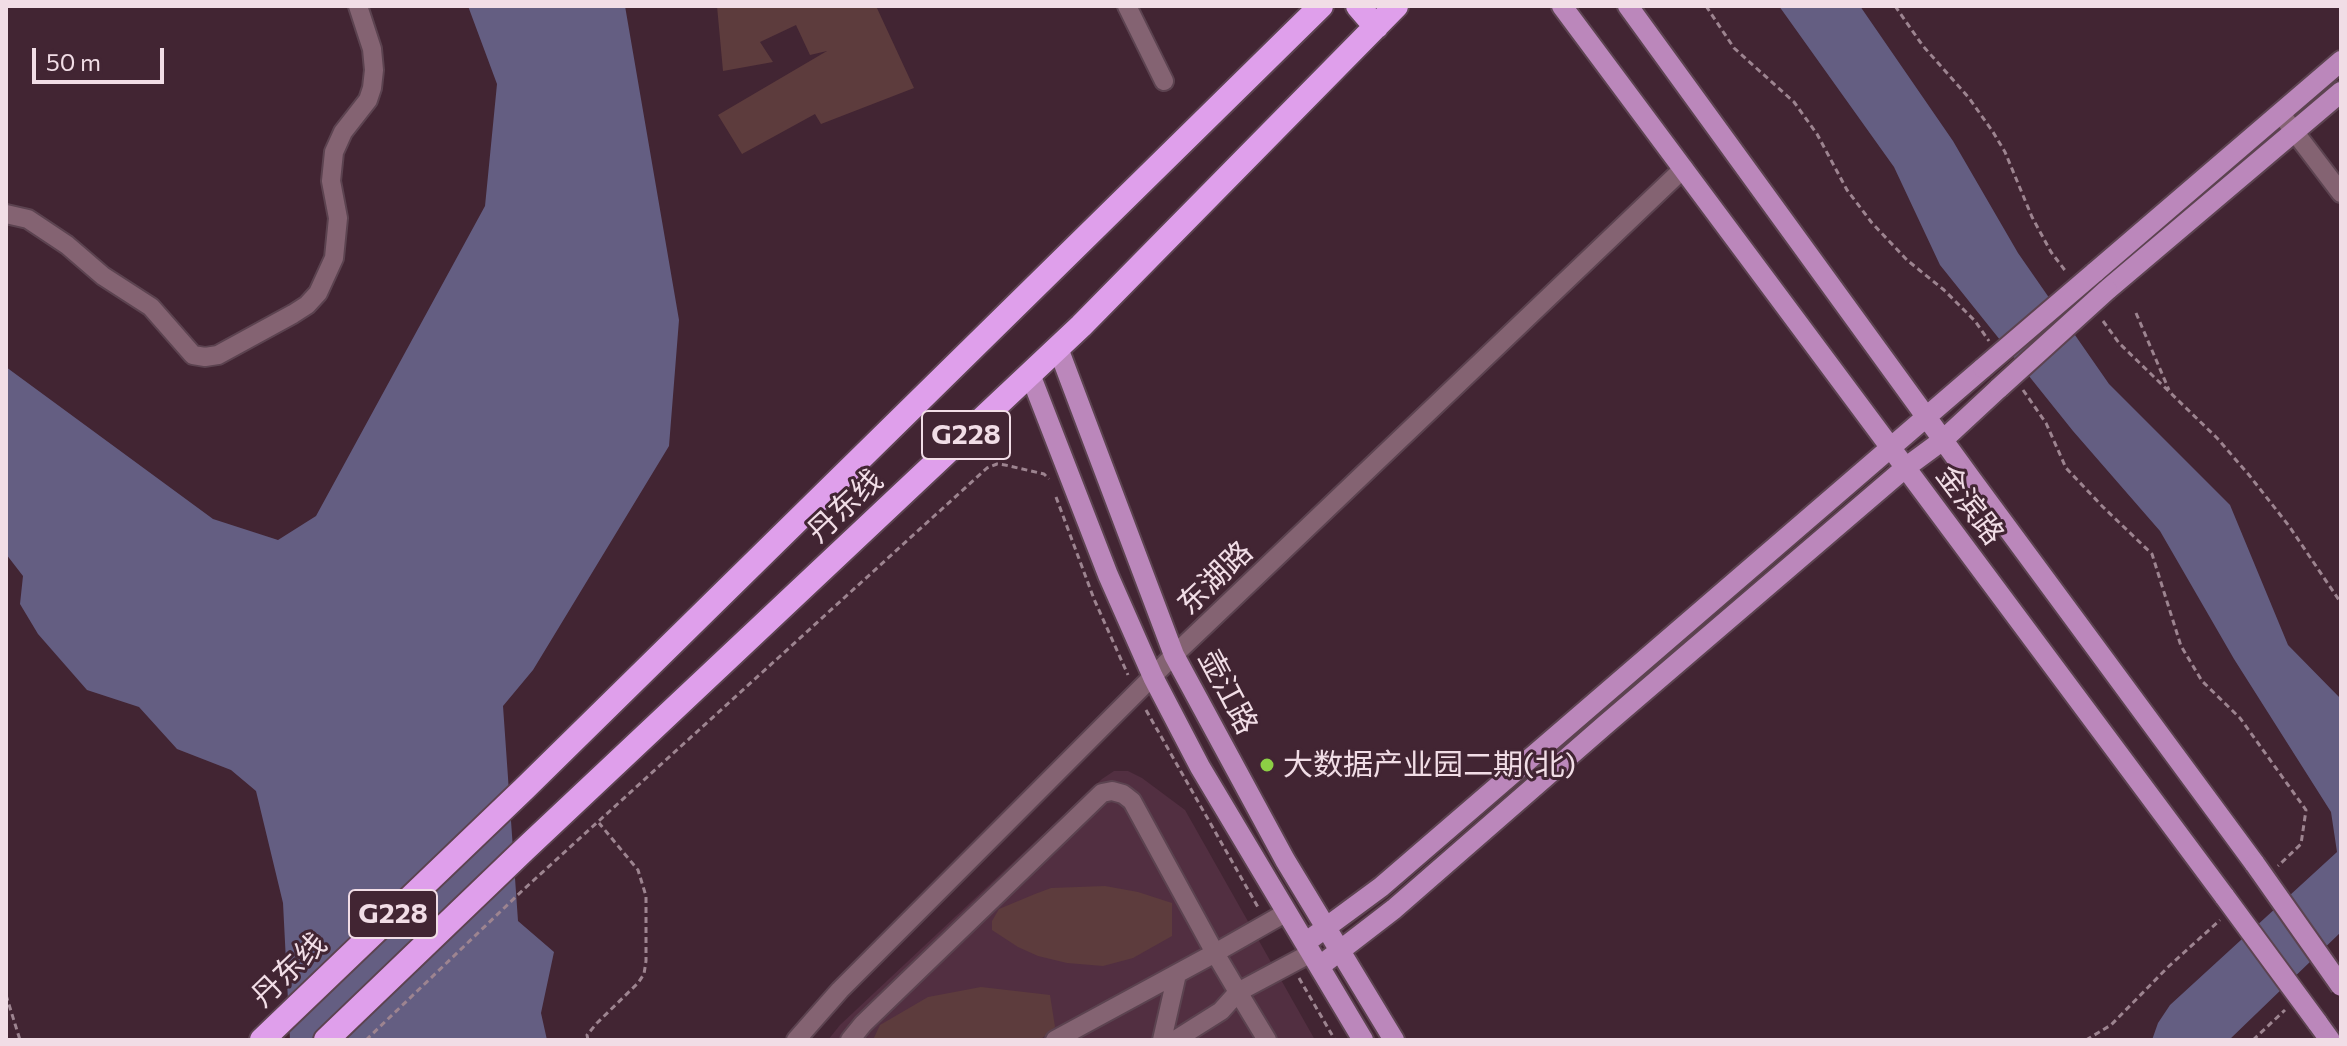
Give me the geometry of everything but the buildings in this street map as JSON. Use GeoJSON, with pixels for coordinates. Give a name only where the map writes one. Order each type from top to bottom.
{"type":"FeatureCollection","features":[{"type":"Feature","properties":{"kind":"highway","name":"丹东线"},"geometry":{"type":"LineString","coordinates":[[262,1040],[524,789],[1321,6]]}},
{"type":"Feature","properties":{"kind":"highway"},"geometry":{"type":"LineString","coordinates":[[1358,6],[1376,27]]}},
{"type":"Feature","properties":{"kind":"highway","name":"丹东线"},"geometry":{"type":"LineString","coordinates":[[326,1040],[1058,348],[1396,6]]}},
{"type":"Feature","properties":{"kind":"main road","name":"金滨路"},"geometry":{"type":"LineString","coordinates":[[1562,6],[2226,905],[2330,1040]]}},
{"type":"Feature","properties":{"kind":"main road","name":"金滨路"},"geometry":{"type":"LineString","coordinates":[[1628,6],[1926,417],[2262,869],[2341,986]]}},
{"type":"Feature","properties":{"kind":"main road"},"geometry":{"type":"LineString","coordinates":[[1312,954],[1326,927],[1381,887],[2341,61]]}},
{"type":"Feature","properties":{"kind":"main road"},"geometry":{"type":"LineString","coordinates":[[1312,954],[1341,952],[1905,468],[2009,386],[2107,290],[2341,92]]}},
{"type":"Feature","properties":{"kind":"main road","name":"壶江路"},"geometry":{"type":"LineString","coordinates":[[1058,348],[1174,655],[1285,860],[1394,1040]]}},
{"type":"Feature","properties":{"kind":"main road","name":"壶江路"},"geometry":{"type":"LineString","coordinates":[[1030,374],[1108,575],[1153,677],[1200,767],[1363,1040]]}},
{"type":"Feature","properties":{"kind":"street"},"geometry":{"type":"LineString","coordinates":[[6,214],[28,219],[67,245],[103,276],[151,307],[193,355],[218,355],[293,314],[318,293],[334,258],[338,218],[331,181],[334,152],[343,132],[368,100],[372,88],[372,49],[358,6]]}},
{"type":"Feature","properties":{"kind":"street"},"geometry":{"type":"LineString","coordinates":[[1127,6],[1164,81]]}},
{"type":"Feature","properties":{"kind":"street"},"geometry":{"type":"LineString","coordinates":[[2281,114],[2341,193]]}},
{"type":"Feature","properties":{"kind":"street","name":"东湖路"},"geometry":{"type":"LineString","coordinates":[[796,1040],[840,990],[1174,655],[1684,168]]}},
{"type":"Feature","properties":{"kind":"street"},"geometry":{"type":"LineString","coordinates":[[850,1040],[1102,793],[1112,791],[1132,801],[1215,953],[1267,1040]]}},
{"type":"Feature","properties":{"kind":"street"},"geometry":{"type":"LineString","coordinates":[[1055,1040],[1074,1034],[1287,912]]}},
{"type":"Feature","properties":{"kind":"street"},"geometry":{"type":"LineString","coordinates":[[1175,1040],[1221,1011],[1238,992],[1312,954]]}},
{"type":"Feature","properties":{"kind":"street"},"geometry":{"type":"LineString","coordinates":[[1162,1040],[1177,974]]}},
{"type":"Feature","properties":{"kind":"path"},"geometry":{"type":"LineString","coordinates":[[1706,6],[1734,48],[1794,102],[1817,134],[1847,190],[1872,223],[1907,260],[1975,321],[1993,347]]}},
{"type":"Feature","properties":{"kind":"path"},"geometry":{"type":"LineString","coordinates":[[2136,313],[2170,393]]}},
{"type":"Feature","properties":{"kind":"path"},"geometry":{"type":"LineString","coordinates":[[2009,386],[2046,423],[2066,468],[2152,554],[2181,646],[2202,681],[2240,718],[2306,810],[2301,844],[2262,869]]}},
{"type":"Feature","properties":{"kind":"path"},"geometry":{"type":"LineString","coordinates":[[366,1040],[524,889],[987,468],[1005,465],[1044,474],[1051,481]]}},
{"type":"Feature","properties":{"kind":"path"},"geometry":{"type":"LineString","coordinates":[[1055,494],[1066,531],[1094,599],[1137,692],[1267,923]]}},
{"type":"Feature","properties":{"kind":"path"},"geometry":{"type":"LineString","coordinates":[[588,1040],[587,1035],[597,1023],[638,983],[644,974],[646,961],[646,896],[638,870],[599,823]]}},
{"type":"Feature","properties":{"kind":"path"},"geometry":{"type":"LineString","coordinates":[[2086,1040],[2111,1025],[2226,905]]}},
{"type":"Feature","properties":{"kind":"path"},"geometry":{"type":"LineString","coordinates":[[1291,964],[1335,1040]]}},
{"type":"Feature","properties":{"kind":"path"},"geometry":{"type":"LineString","coordinates":[[6,995],[20,1040]]}},
{"type":"Feature","properties":{"kind":"shaded area"},"geometry":{"type":"Polygon","coordinates":[[[468,6],[625,6],[679,320],[669,446],[533,670],[503,706],[518,921],[554,952],[541,1013],[547,1040],[290,1040],[283,903],[256,791],[231,770],[177,749],[139,707],[87,690],[38,634],[20,604],[23,576],[6,554],[6,367],[213,519],[278,540],[316,516],[485,206],[497,84],[468,6]]]}},
{"type":"Feature","properties":{"kind":"shaded area"},"geometry":{"type":"Polygon","coordinates":[[[1779,6],[1860,6],[1953,141],[2018,253],[2109,384],[2230,505],[2288,645],[2341,699],[2341,932],[2229,1040],[2152,1040],[2158,1023],[2170,1005],[2337,852],[2331,812],[2234,659],[2160,531],[2073,431],[1940,265],[1894,167],[1779,6]]]}},
{"type":"Feature","properties":{"kind":"shaded area"},"geometry":{"type":"Polygon","coordinates":[[[1114,771],[1128,771],[1142,778],[1185,810],[1315,1040],[828,1040],[840,1025],[1114,771]]]}},
{"type":"Feature","properties":{"kind":"place","name":"大数据产业园二期(北)"},"geometry":{"type":"Point","coordinates":[1267,765]}}]}
